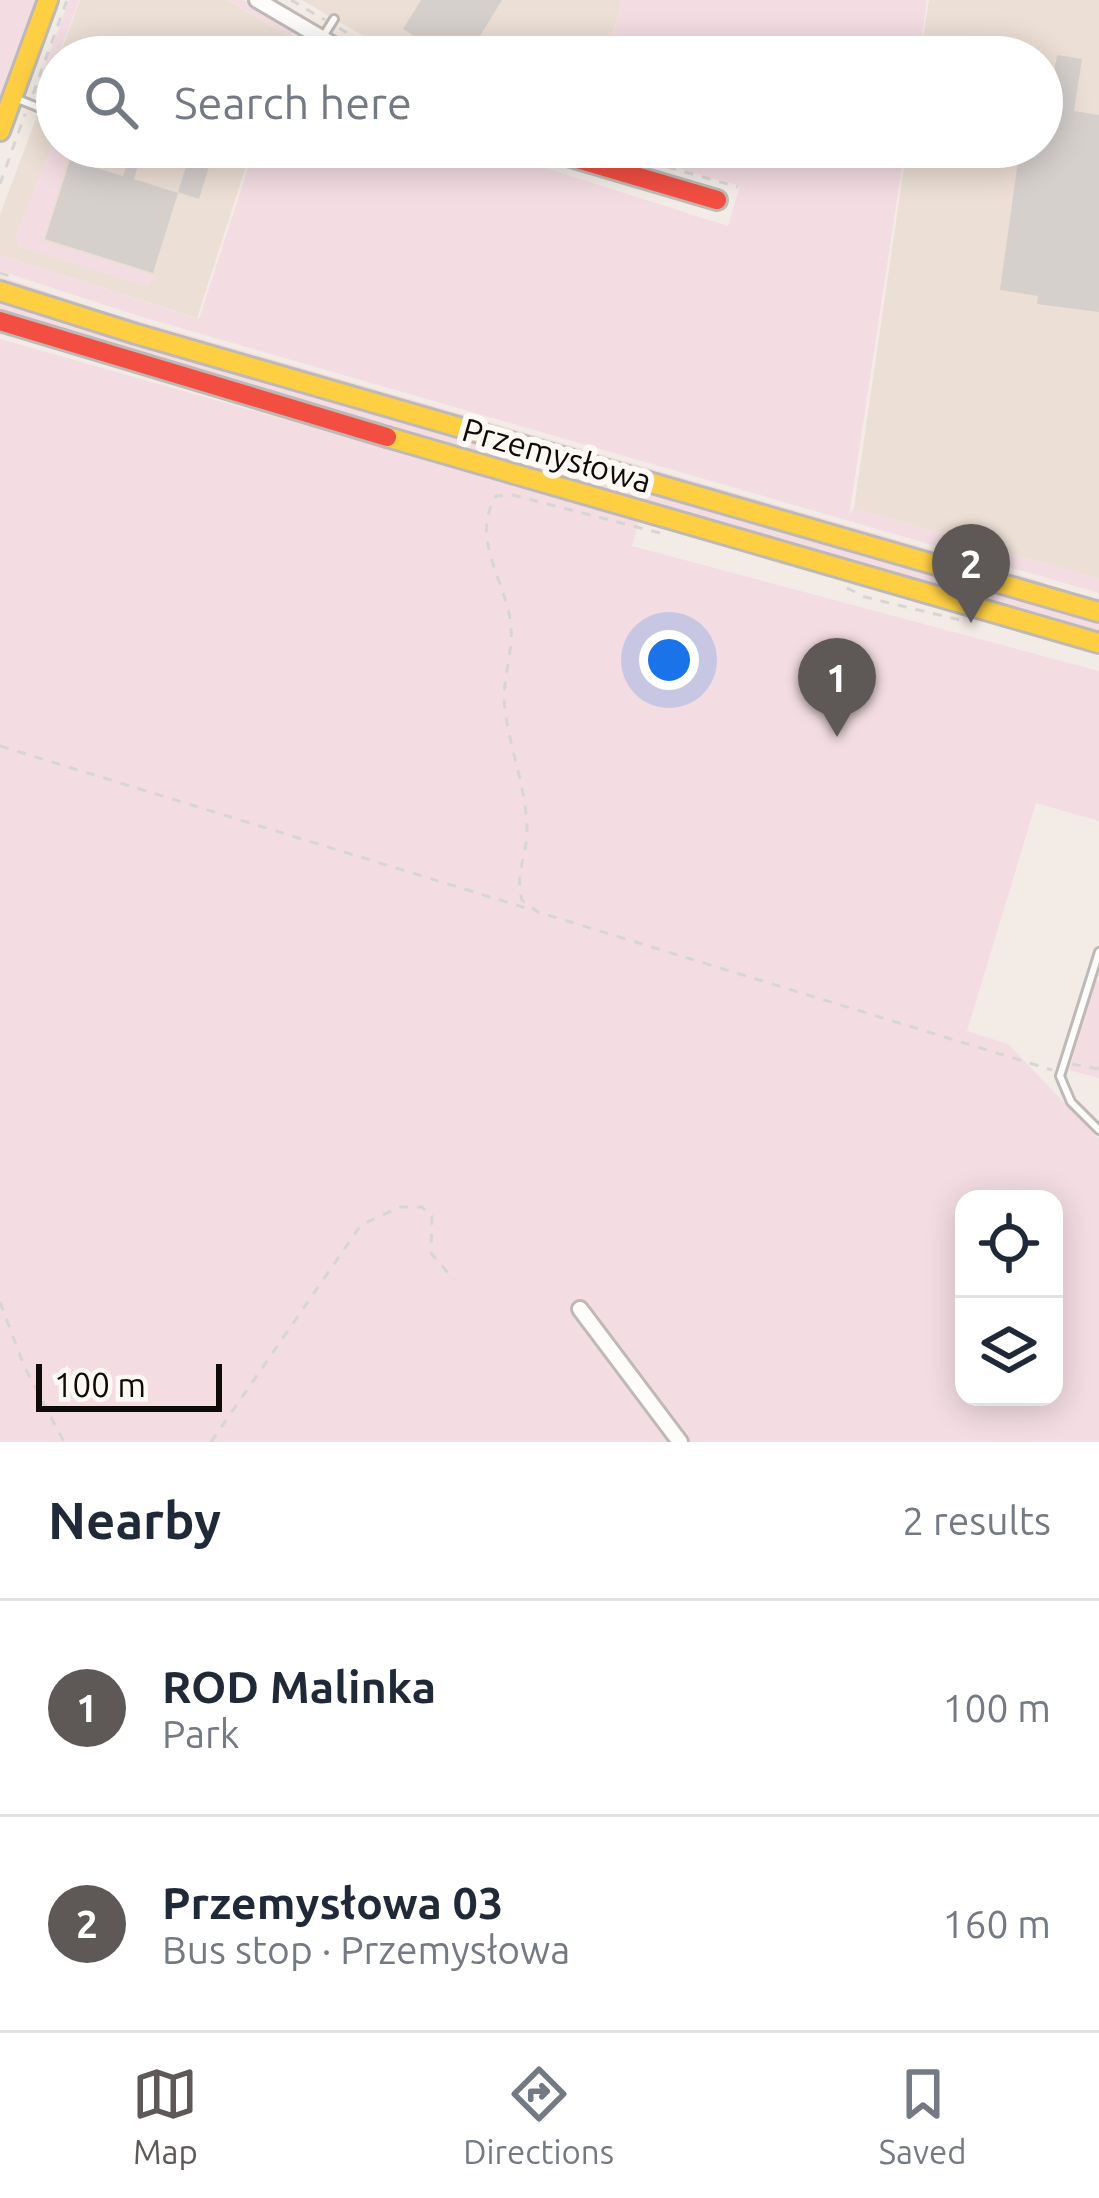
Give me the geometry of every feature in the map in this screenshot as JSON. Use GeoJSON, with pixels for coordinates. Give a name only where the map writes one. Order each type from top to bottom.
{"type":"FeatureCollection","features":[{"type":"Feature","properties":{"kind":"main road"},"geometry":{"type":"LineString","coordinates":[[38,36],[48,0]]}},
{"type":"Feature","properties":{"kind":"main road"},"geometry":{"type":"LineString","coordinates":[[0,131],[21,100],[36,44]]}},
{"type":"Feature","properties":{"kind":"main road"},"geometry":{"type":"LineString","coordinates":[[608,168],[717,200]]}},
{"type":"Feature","properties":{"kind":"main road","name":"Przemysłowa"},"geometry":{"type":"LineString","coordinates":[[0,291],[106,326],[1099,612]]}},
{"type":"Feature","properties":{"kind":"main road","name":"Przemysłowa"},"geometry":{"type":"LineString","coordinates":[[0,321],[126,362],[1099,643]]}},
{"type":"Feature","properties":{"kind":"street"},"geometry":{"type":"LineString","coordinates":[[257,0],[319,36]]}},
{"type":"Feature","properties":{"kind":"street"},"geometry":{"type":"LineString","coordinates":[[580,1309],[680,1442]]}},
{"type":"Feature","properties":{"kind":"lane"},"geometry":{"type":"LineString","coordinates":[[323,36],[334,19]]}},
{"type":"Feature","properties":{"kind":"lane"},"geometry":{"type":"LineString","coordinates":[[21,100],[36,106]]}},
{"type":"Feature","properties":{"kind":"lane"},"geometry":{"type":"LineString","coordinates":[[1098,957],[1061,1073],[1071,1102],[1099,1130]]}},
{"type":"Feature","properties":{"kind":"path"},"geometry":{"type":"LineString","coordinates":[[51,36],[68,0]]}},
{"type":"Feature","properties":{"kind":"path"},"geometry":{"type":"LineString","coordinates":[[0,184],[21,100],[36,68]]}},
{"type":"Feature","properties":{"kind":"path"},"geometry":{"type":"LineString","coordinates":[[671,168],[737,187]]}},
{"type":"Feature","properties":{"kind":"path"},"geometry":{"type":"LineString","coordinates":[[529,908],[519,891],[518,874],[527,834],[526,808],[505,710],[512,632],[508,604],[490,558],[489,508],[496,496],[514,495],[661,533]]}},
{"type":"Feature","properties":{"kind":"path"},"geometry":{"type":"LineString","coordinates":[[836,581],[865,597],[960,620]]}},
{"type":"Feature","properties":{"kind":"path"},"geometry":{"type":"LineString","coordinates":[[0,746],[1061,1073]]}},
{"type":"Feature","properties":{"kind":"path"},"geometry":{"type":"LineString","coordinates":[[1064,1062],[1099,1069]]}},
{"type":"Feature","properties":{"kind":"path"},"geometry":{"type":"LineString","coordinates":[[211,1442],[361,1225],[400,1207],[422,1207],[432,1216],[431,1253],[454,1280]]}},
{"type":"Feature","properties":{"kind":"path"},"geometry":{"type":"LineString","coordinates":[[0,1302],[24,1366],[64,1442]]}},
{"type":"Feature","properties":{"kind":"shaded area"},"geometry":{"type":"Polygon","coordinates":[[[0,0],[40,0],[0,99],[0,0]]]}},
{"type":"Feature","properties":{"kind":"shaded area"},"geometry":{"type":"Polygon","coordinates":[[[69,0],[79,0],[66,36],[56,36],[69,0]]]}},
{"type":"Feature","properties":{"kind":"shaded area"},"geometry":{"type":"Polygon","coordinates":[[[80,0],[227,0],[288,35],[288,36],[67,36],[80,0]]]}},
{"type":"Feature","properties":{"kind":"shaded area"},"geometry":{"type":"Polygon","coordinates":[[[228,0],[243,0],[293,29],[294,36],[228,0]]]}},
{"type":"Feature","properties":{"kind":"shaded area"},"geometry":{"type":"Polygon","coordinates":[[[302,0],[622,0],[612,36],[363,36],[302,0]]]}},
{"type":"Feature","properties":{"kind":"shaded area"},"geometry":{"type":"Polygon","coordinates":[[[622,0],[927,0],[922,36],[613,36],[622,0]]]}},
{"type":"Feature","properties":{"kind":"shaded area"},"geometry":{"type":"Polygon","coordinates":[[[929,0],[1099,0],[1099,579],[854,508],[904,168],[1063,168],[1063,36],[923,36],[929,0]]]}},
{"type":"Feature","properties":{"kind":"shaded area"},"geometry":{"type":"Polygon","coordinates":[[[36,119],[36,168],[245,168],[197,318],[0,255],[0,215],[36,119]]]}},
{"type":"Feature","properties":{"kind":"shaded area"},"geometry":{"type":"Polygon","coordinates":[[[42,168],[65,168],[43,241],[153,275],[149,287],[19,247],[15,237],[42,168]]]}},
{"type":"Feature","properties":{"kind":"shaded area"},"geometry":{"type":"Polygon","coordinates":[[[248,168],[546,168],[728,226],[740,186],[678,168],[902,168],[849,516],[854,508],[1099,579],[1099,593],[139,316],[0,271],[0,255],[199,319],[248,168]]]}},
{"type":"Feature","properties":{"kind":"shaded area"},"geometry":{"type":"Polygon","coordinates":[[[0,276],[91,307],[1047,583],[1029,583],[136,326],[0,281],[0,276]]]}},
{"type":"Feature","properties":{"kind":"shaded area"},"geometry":{"type":"Polygon","coordinates":[[[0,299],[130,342],[1099,621],[1099,634],[83,341],[0,313],[0,299]]]}},
{"type":"Feature","properties":{"kind":"shaded area"},"geometry":{"type":"Polygon","coordinates":[[[0,339],[639,520],[632,546],[1099,671],[1099,821],[1036,803],[967,1031],[1008,1044],[1099,1139],[1099,1442],[686,1442],[582,1303],[573,1311],[673,1442],[0,1442],[0,339]]]}},
{"type":"Feature","properties":{"kind":"shaded area"},"geometry":{"type":"Polygon","coordinates":[[[1099,980],[1099,1078],[1069,1070],[1099,980]]]}},
{"type":"Feature","properties":{"kind":"building"},"geometry":{"type":"Polygon","coordinates":[[[421,0],[502,0],[480,36],[414,36],[403,29],[421,0]]]}},
{"type":"Feature","properties":{"kind":"building"},"geometry":{"type":"Polygon","coordinates":[[[1063,56],[1082,59],[1074,111],[1099,115],[1099,312],[1037,304],[1038,296],[1000,290],[1017,168],[1063,168],[1063,56]]]}},
{"type":"Feature","properties":{"kind":"building"},"geometry":{"type":"Polygon","coordinates":[[[67,168],[96,168],[123,176],[126,168],[137,168],[134,179],[178,193],[153,273],[45,239],[67,168]]]}},
{"type":"Feature","properties":{"kind":"building"},"geometry":{"type":"Polygon","coordinates":[[[185,168],[209,168],[199,199],[178,192],[185,168]]]}},
{"type":"Feature","properties":{"kind":"traffic: slow"},"geometry":{"type":"LineString","coordinates":[[0,131],[48,0]]}},
{"type":"Feature","properties":{"kind":"traffic: slow"},"geometry":{"type":"LineString","coordinates":[[0,291],[1099,612]]}},
{"type":"Feature","properties":{"kind":"traffic: slow"},"geometry":{"type":"LineString","coordinates":[[387,437],[1099,643]]}},
{"type":"Feature","properties":{"kind":"traffic: jam"},"geometry":{"type":"LineString","coordinates":[[608,168],[717,200]]}},
{"type":"Feature","properties":{"kind":"traffic: jam"},"geometry":{"type":"LineString","coordinates":[[0,321],[387,437]]}},
{"type":"Feature","properties":{"kind":"place","name":"Przemysłowa 03"},"geometry":{"type":"Point","coordinates":[971,623]}},
{"type":"Feature","properties":{"kind":"place","name":"ROD Malinka"},"geometry":{"type":"Point","coordinates":[837,737]}}]}
